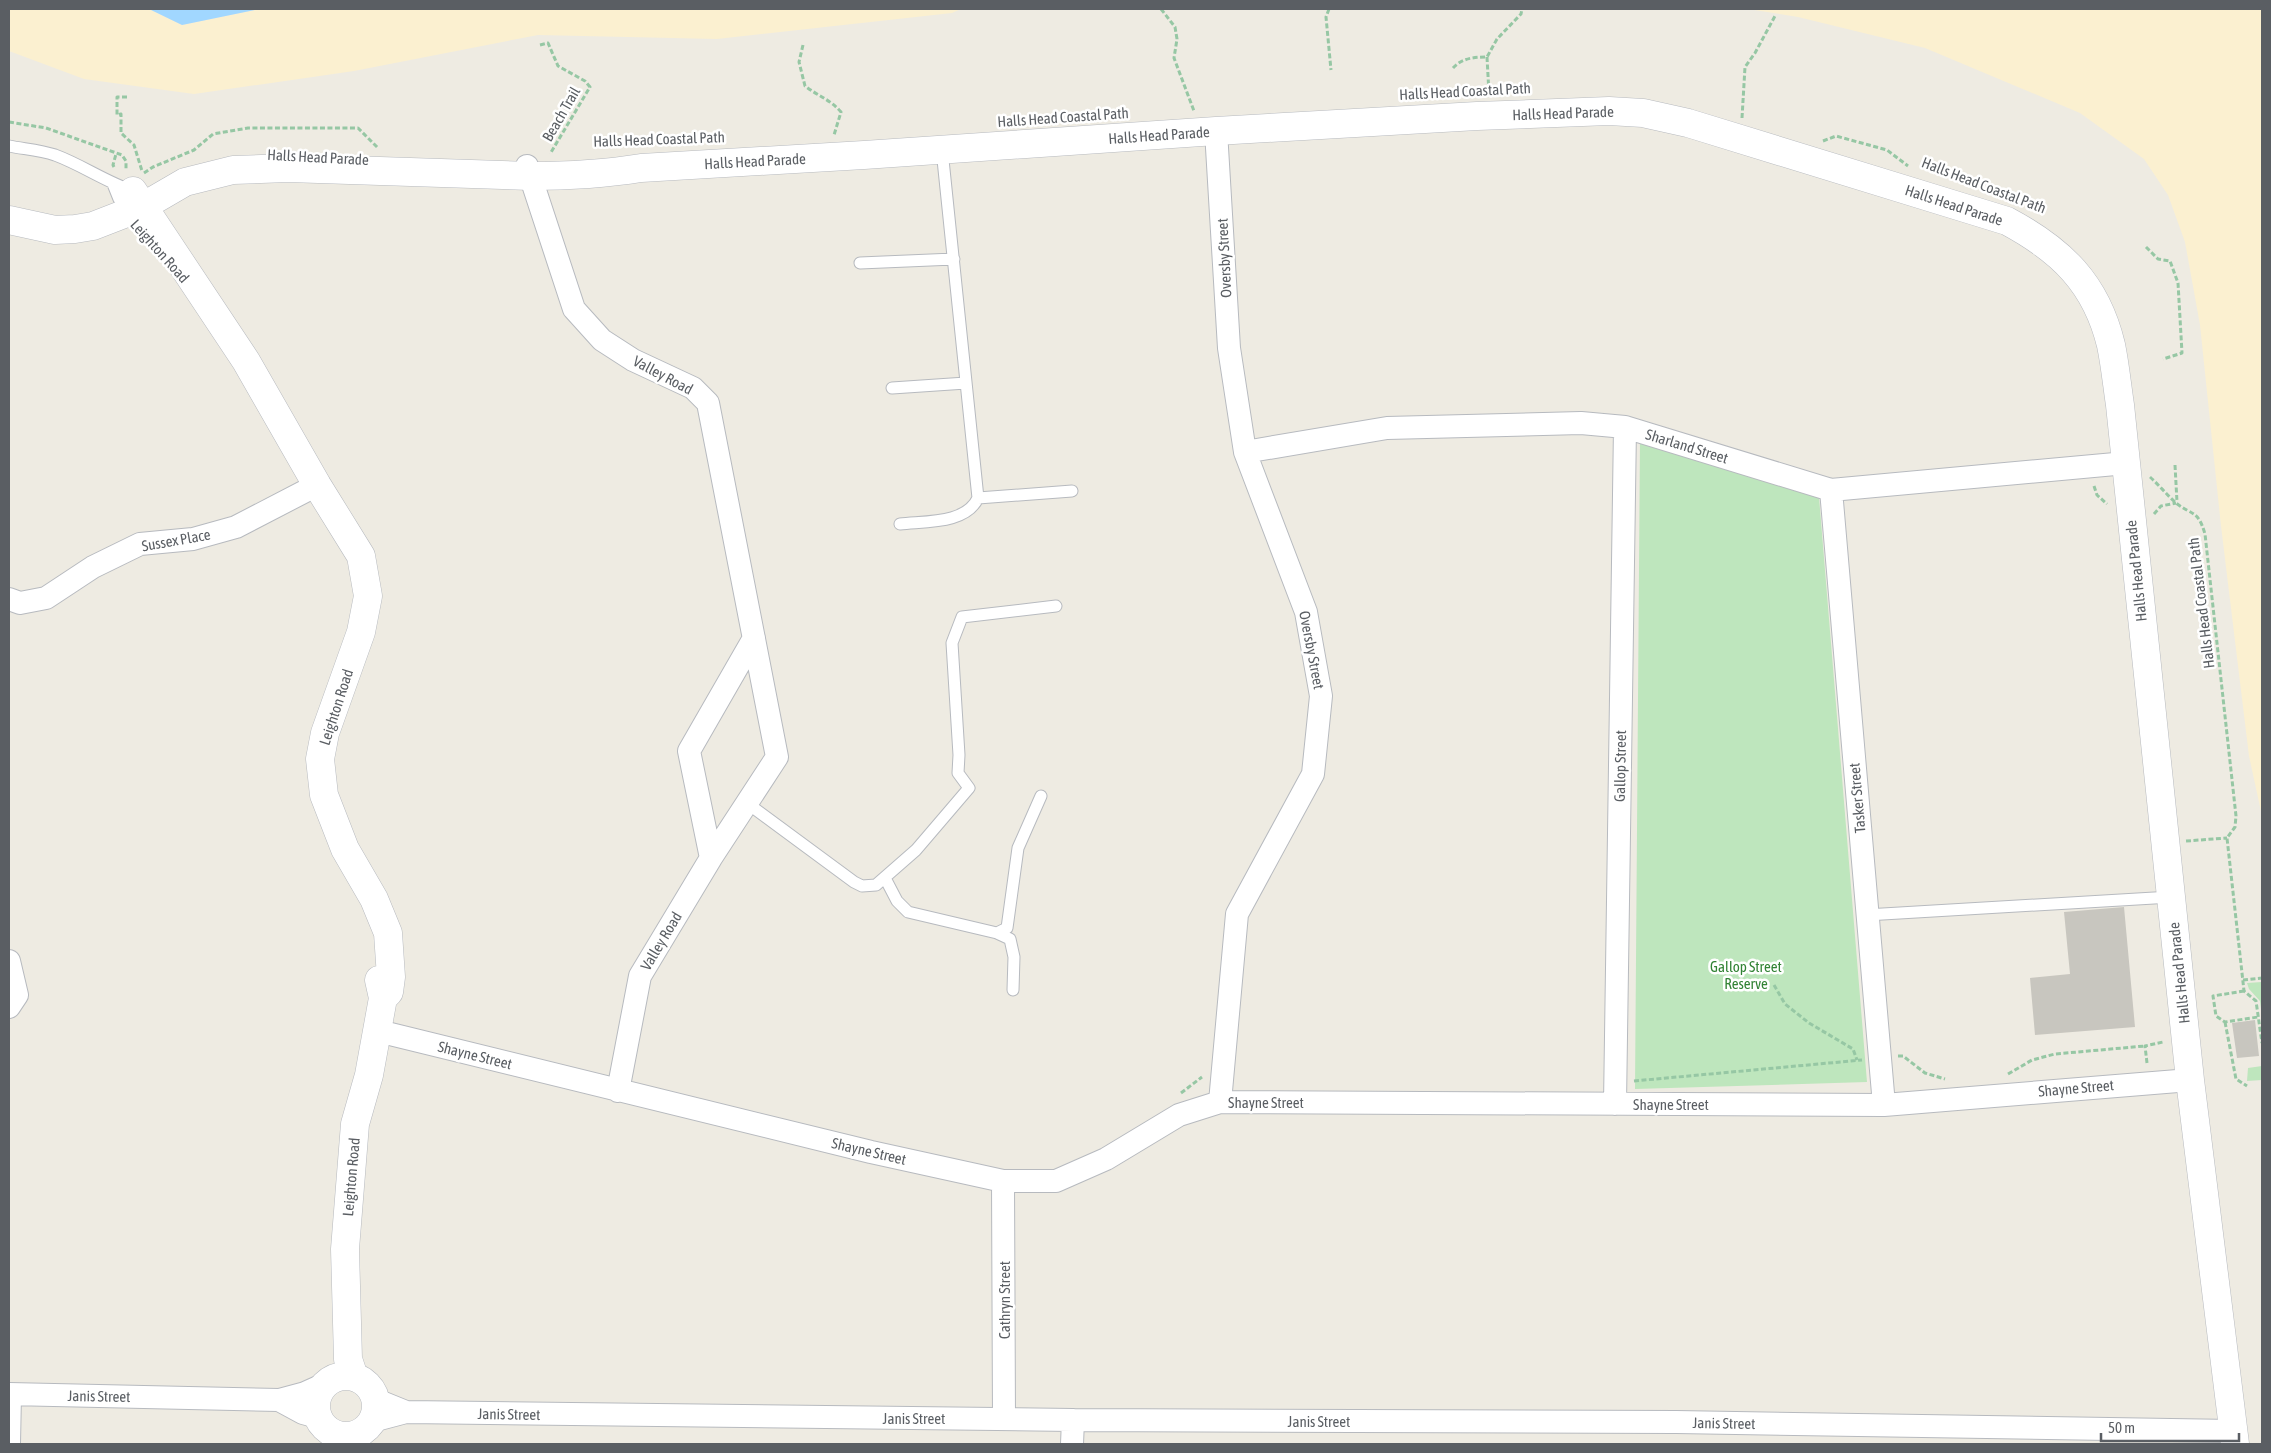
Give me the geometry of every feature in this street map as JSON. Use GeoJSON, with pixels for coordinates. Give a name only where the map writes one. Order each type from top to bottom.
{"type":"FeatureCollection","features":[{"type":"Feature","properties":{"kind":"street","name":"Halls Head Parade"},"geometry":{"type":"LineString","coordinates":[[9,208],[42,216],[82,216],[128,188],[185,182],[233,170],[537,163],[609,174],[641,168],[942,150],[1207,125],[1609,111],[1643,113],[1745,140],[2007,221],[2037,238],[2061,256],[2082,280],[2100,310],[2111,345],[2137,469],[2171,897],[2190,1080],[2234,1438]]}},
{"type":"Feature","properties":{"kind":"street","name":"Oversby Street"},"geometry":{"type":"LineString","coordinates":[[1207,125],[1229,348],[1245,452],[1306,612],[1321,696],[1313,774],[1237,914],[1220,1102]]}},
{"type":"Feature","properties":{"kind":"street","name":"Valley Road"},"geometry":{"type":"LineString","coordinates":[[537,163],[574,309],[602,340],[633,360],[692,388],[708,403],[777,757],[712,858],[640,976],[618,1090]]}},
{"type":"Feature","properties":{"kind":"street","name":"Halls Head Parade"},"geometry":{"type":"LineString","coordinates":[[9,220],[55,230],[75,230],[128,188]]}},
{"type":"Feature","properties":{"kind":"street","name":"Leighton Road"},"geometry":{"type":"LineString","coordinates":[[128,188],[166,239],[246,361],[344,527],[358,582],[357,595],[312,741],[314,799],[337,859],[379,939],[381,956],[379,978],[383,998],[378,1031],[355,1124],[345,1249],[340,1375],[319,1392],[316,1403],[326,1430]]}},
{"type":"Feature","properties":{"kind":"street","name":"Sharland Street"},"geometry":{"type":"LineString","coordinates":[[1245,452],[1387,428],[1580,423],[1624,428],[1831,490],[2090,467],[2137,469]]}},
{"type":"Feature","properties":{"kind":"street","name":"Gallop Street"},"geometry":{"type":"LineString","coordinates":[[1615,1104],[1624,428]]}},
{"type":"Feature","properties":{"kind":"street","name":"Sussex Place"},"geometry":{"type":"LineString","coordinates":[[9,599],[20,603],[46,598],[93,567],[140,544],[193,539],[236,527],[318,485]]}},
{"type":"Feature","properties":{"kind":"street","name":"Tasker Street"},"geometry":{"type":"LineString","coordinates":[[1831,490],[1866,915],[1884,1105]]}},
{"type":"Feature","properties":{"kind":"street"},"geometry":{"type":"LineString","coordinates":[[712,858],[689,751],[754,638]]}},
{"type":"Feature","properties":{"kind":"street"},"geometry":{"type":"LineString","coordinates":[[9,961],[17,995],[9,1007]]}},
{"type":"Feature","properties":{"kind":"street","name":"Shayne Street"},"geometry":{"type":"LineString","coordinates":[[378,1031],[871,1152],[1003,1181],[1056,1181],[1106,1159],[1180,1115],[1220,1102],[1884,1105],[2190,1080]]}},
{"type":"Feature","properties":{"kind":"street","name":"Cathryn Street"},"geometry":{"type":"LineString","coordinates":[[1003,1181],[1004,1418]]}},
{"type":"Feature","properties":{"kind":"street"},"geometry":{"type":"LineString","coordinates":[[326,1430],[345,1435],[355,1434],[368,1423],[367,1385],[340,1375]]}},
{"type":"Feature","properties":{"kind":"street","name":"Janis Street"},"geometry":{"type":"LineString","coordinates":[[9,1394],[279,1400],[305,1393],[340,1375]]}},
{"type":"Feature","properties":{"kind":"street"},"geometry":{"type":"LineString","coordinates":[[9,1394],[9,1443]]}},
{"type":"Feature","properties":{"kind":"street","name":"Janis Street"},"geometry":{"type":"LineString","coordinates":[[279,1400],[303,1413],[326,1430]]}},
{"type":"Feature","properties":{"kind":"street","name":"Janis Street"},"geometry":{"type":"LineString","coordinates":[[368,1423],[406,1412],[1073,1420],[1676,1422],[2234,1438]]}},
{"type":"Feature","properties":{"kind":"street"},"geometry":{"type":"LineString","coordinates":[[1072,1444],[1073,1420]]}},
{"type":"Feature","properties":{"kind":"lane"},"geometry":{"type":"LineString","coordinates":[[9,146],[54,155],[128,188]]}},
{"type":"Feature","properties":{"kind":"lane"},"geometry":{"type":"LineString","coordinates":[[900,524],[958,517],[973,508],[978,498],[942,150]]}},
{"type":"Feature","properties":{"kind":"lane"},"geometry":{"type":"LineString","coordinates":[[860,264],[954,259]]}},
{"type":"Feature","properties":{"kind":"lane"},"geometry":{"type":"LineString","coordinates":[[892,388],[966,383]]}},
{"type":"Feature","properties":{"kind":"lane"},"geometry":{"type":"LineString","coordinates":[[978,498],[1072,491]]}},
{"type":"Feature","properties":{"kind":"lane"},"geometry":{"type":"LineString","coordinates":[[747,803],[854,882],[862,886],[876,885],[916,850],[969,788],[958,773],[959,755],[952,643],[962,617],[1056,606]]}},
{"type":"Feature","properties":{"kind":"lane"},"geometry":{"type":"LineString","coordinates":[[997,933],[1007,928],[1018,848],[1041,796]]}},
{"type":"Feature","properties":{"kind":"lane"},"geometry":{"type":"LineString","coordinates":[[885,878],[897,902],[908,912],[997,933],[1010,939],[1014,957],[1013,990]]}},
{"type":"Feature","properties":{"kind":"lane"},"geometry":{"type":"LineString","coordinates":[[1866,915],[2171,897]]}},
{"type":"Feature","properties":{"kind":"path"},"geometry":{"type":"LineString","coordinates":[[1161,9],[1175,27],[1177,39],[1174,58],[1207,125]]}},
{"type":"Feature","properties":{"kind":"path"},"geometry":{"type":"LineString","coordinates":[[1330,9],[1326,17],[1331,70]]}},
{"type":"Feature","properties":{"kind":"path"},"geometry":{"type":"LineString","coordinates":[[1490,98],[1487,57],[1497,39],[1521,14],[1522,9]]}},
{"type":"Feature","properties":{"kind":"path"},"geometry":{"type":"LineString","coordinates":[[1742,118],[1745,66],[1755,53],[1775,16]]}},
{"type":"Feature","properties":{"kind":"path","name":"Beach Trail"},"geometry":{"type":"LineString","coordinates":[[537,163],[590,87],[585,81],[558,66],[548,43],[540,45]]}},
{"type":"Feature","properties":{"kind":"path"},"geometry":{"type":"LineString","coordinates":[[803,45],[799,62],[805,86],[818,96],[832,102],[841,112],[832,143]]}},
{"type":"Feature","properties":{"kind":"path"},"geometry":{"type":"LineString","coordinates":[[1453,68],[1458,63],[1473,57],[1487,57]]}},
{"type":"Feature","properties":{"kind":"path"},"geometry":{"type":"LineString","coordinates":[[128,97],[117,97],[117,114],[121,114],[121,133],[134,145],[128,188]]}},
{"type":"Feature","properties":{"kind":"path"},"geometry":{"type":"LineString","coordinates":[[1735,116],[1750,121]]}},
{"type":"Feature","properties":{"kind":"path"},"geometry":{"type":"LineString","coordinates":[[9,122],[46,128],[122,156],[126,161],[125,169],[128,188]]}},
{"type":"Feature","properties":{"kind":"path"},"geometry":{"type":"LineString","coordinates":[[128,188],[153,167],[194,150],[213,134],[248,128],[358,128],[374,145],[385,152]]}},
{"type":"Feature","properties":{"kind":"path","name":"Halls Head Coastal Path"},"geometry":{"type":"LineString","coordinates":[[1821,142],[1836,136],[1887,150],[1910,167]]}},
{"type":"Feature","properties":{"kind":"path"},"geometry":{"type":"LineString","coordinates":[[116,154],[113,165],[128,188]]}},
{"type":"Feature","properties":{"kind":"path"},"geometry":{"type":"LineString","coordinates":[[537,163],[558,155]]}},
{"type":"Feature","properties":{"kind":"path"},"geometry":{"type":"LineString","coordinates":[[2146,247],[2158,259],[2170,261],[2178,282],[2182,353],[2163,359]]}},
{"type":"Feature","properties":{"kind":"path"},"geometry":{"type":"LineString","coordinates":[[2175,465],[2177,503]]}},
{"type":"Feature","properties":{"kind":"path"},"geometry":{"type":"LineString","coordinates":[[2090,467],[2097,495],[2111,510]]}},
{"type":"Feature","properties":{"kind":"path","name":"Halls Head Coastal Path"},"geometry":{"type":"LineString","coordinates":[[2137,469],[2177,503],[2195,513],[2202,522],[2205,534],[2236,816],[2235,827],[2227,838],[2244,991],[2256,1002],[2262,1043]]}},
{"type":"Feature","properties":{"kind":"path"},"geometry":{"type":"LineString","coordinates":[[2243,980],[2262,978]]}},
{"type":"Feature","properties":{"kind":"path"},"geometry":{"type":"LineString","coordinates":[[1774,985],[1785,1004],[1809,1023],[1853,1049],[1857,1060]]}},
{"type":"Feature","properties":{"kind":"path"},"geometry":{"type":"LineString","coordinates":[[2244,991],[2213,996],[2216,1016],[2226,1022],[2258,1017]]}},
{"type":"Feature","properties":{"kind":"path"},"geometry":{"type":"LineString","coordinates":[[2226,1022],[2236,1079],[2247,1086]]}},
{"type":"Feature","properties":{"kind":"path"},"geometry":{"type":"LineString","coordinates":[[2000,1075],[2009,1074],[2032,1060],[2055,1054],[2169,1042]]}},
{"type":"Feature","properties":{"kind":"path"},"geometry":{"type":"LineString","coordinates":[[2145,1046],[2149,1082]]}},
{"type":"Feature","properties":{"kind":"path"},"geometry":{"type":"LineString","coordinates":[[1616,1081],[1904,1056],[1925,1073],[1951,1080]]}},
{"type":"Feature","properties":{"kind":"path"},"geometry":{"type":"LineString","coordinates":[[1180,1093],[1209,1072],[1222,1072]]}},
{"type":"Feature","properties":{"kind":"green space","name":"Gallop Street Reserve"},"geometry":{"type":"Polygon","coordinates":[[[1640,440],[1819,497],[1867,1082],[1635,1089],[1640,440]]]}},
{"type":"Feature","properties":{"kind":"green space"},"geometry":{"type":"Polygon","coordinates":[[[2262,982],[2262,1017],[2260,1001],[2249,989],[2247,983],[2262,982]]]}},
{"type":"Feature","properties":{"kind":"green space"},"geometry":{"type":"Polygon","coordinates":[[[2262,1066],[2262,1080],[2247,1081],[2248,1068],[2262,1066]]]}},
{"type":"Feature","properties":{"kind":"sand"},"geometry":{"type":"Polygon","coordinates":[[[9,9],[149,9],[182,25],[260,9],[961,9],[952,13],[717,39],[538,35],[354,71],[194,94],[84,79],[9,51],[9,9]]]}},
{"type":"Feature","properties":{"kind":"sand"},"geometry":{"type":"Polygon","coordinates":[[[1748,9],[2262,9],[2262,816],[2249,756],[2221,526],[2200,325],[2185,242],[2168,195],[2144,159],[2080,113],[1925,48],[1798,17],[1748,9]]]}},
{"type":"Feature","properties":{"kind":"water"},"geometry":{"type":"Polygon","coordinates":[[[149,9],[260,9],[182,25],[149,9]]]}},
{"type":"Feature","properties":{"kind":"building"},"geometry":{"type":"Polygon","coordinates":[[[2124,907],[2135,1027],[2035,1035],[2030,978],[2070,974],[2064,912],[2124,907]]]}},
{"type":"Feature","properties":{"kind":"building"},"geometry":{"type":"Polygon","coordinates":[[[2255,1020],[2259,1056],[2237,1058],[2232,1023],[2255,1020]]]}}]}
